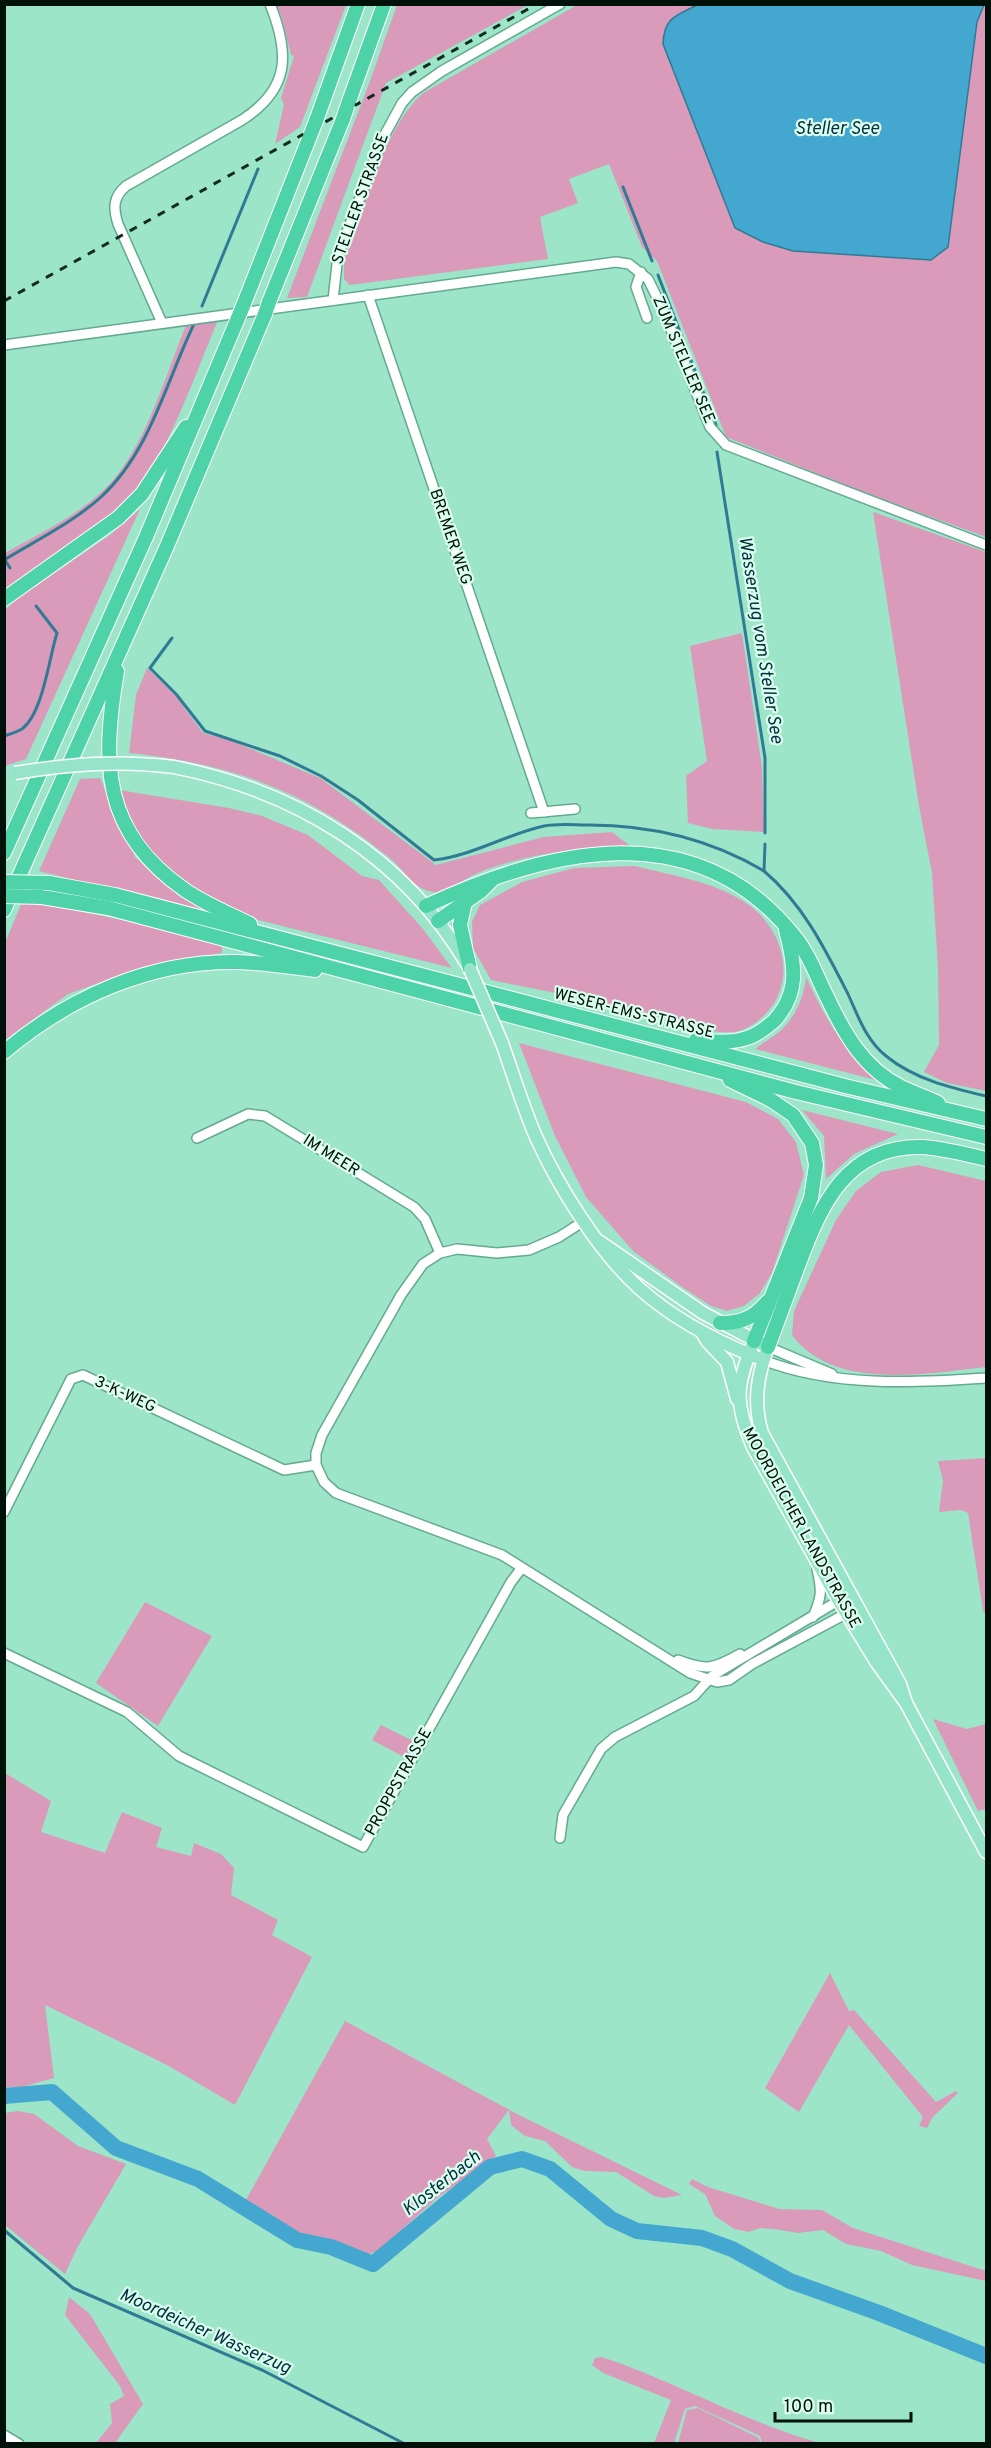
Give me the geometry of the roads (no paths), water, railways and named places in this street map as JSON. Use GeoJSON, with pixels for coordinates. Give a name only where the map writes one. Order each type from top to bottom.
{"type":"FeatureCollection","features":[{"type":"Feature","properties":{"kind":"highway"},"geometry":{"type":"LineString","coordinates":[[4,853],[204,401],[316,121],[358,4]]}},
{"type":"Feature","properties":{"kind":"highway"},"geometry":{"type":"LineString","coordinates":[[4,910],[121,651],[267,308],[348,104],[384,4]]}},
{"type":"Feature","properties":{"kind":"highway"},"geometry":{"type":"LineString","coordinates":[[4,599],[89,540],[134,502],[155,476],[204,401]]}},
{"type":"Feature","properties":{"kind":"highway"},"geometry":{"type":"LineString","coordinates":[[121,651],[107,748],[109,779],[122,819],[150,860],[185,890],[274,937]]}},
{"type":"Feature","properties":{"kind":"highway"},"geometry":{"type":"LineString","coordinates":[[426,906],[494,877],[554,859],[592,853],[655,856],[711,872],[744,888],[769,907],[804,949],[844,1034],[862,1057],[901,1087],[953,1112]]}},
{"type":"Feature","properties":{"kind":"highway"},"geometry":{"type":"LineString","coordinates":[[438,921],[481,891],[494,877]]}},
{"type":"Feature","properties":{"kind":"highway"},"geometry":{"type":"LineString","coordinates":[[4,882],[49,883],[115,896],[274,937]]}},
{"type":"Feature","properties":{"kind":"highway"},"geometry":{"type":"LineString","coordinates":[[4,896],[42,897],[108,908],[286,954],[338,971]]}},
{"type":"Feature","properties":{"kind":"highway"},"geometry":{"type":"LineString","coordinates":[[465,902],[460,925],[470,969]]}},
{"type":"Feature","properties":{"kind":"highway"},"geometry":{"type":"LineString","coordinates":[[660,1038],[730,1041],[746,1039],[768,1027],[786,1005],[793,990],[794,960],[786,928]]}},
{"type":"Feature","properties":{"kind":"highway","name":"WESER-EMS-STRASSE"},"geometry":{"type":"LineString","coordinates":[[274,937],[660,1038],[987,1119]]}},
{"type":"Feature","properties":{"kind":"highway"},"geometry":{"type":"LineString","coordinates":[[4,1052],[26,1034],[80,999],[139,976],[204,964],[238,962],[338,971]]}},
{"type":"Feature","properties":{"kind":"highway","name":"WESER-EMS-STRASSE"},"geometry":{"type":"LineString","coordinates":[[338,971],[710,1069],[987,1137]]}},
{"type":"Feature","properties":{"kind":"highway"},"geometry":{"type":"LineString","coordinates":[[710,1069],[781,1106],[802,1125],[812,1143],[816,1165],[811,1198],[754,1341]]}},
{"type":"Feature","properties":{"kind":"highway"},"geometry":{"type":"LineString","coordinates":[[765,1354],[820,1212],[835,1187],[849,1172],[877,1155],[922,1147],[987,1159]]}},
{"type":"Feature","properties":{"kind":"highway"},"geometry":{"type":"LineString","coordinates":[[720,1323],[747,1320],[771,1299]]}},
{"type":"Feature","properties":{"kind":"main road"},"geometry":{"type":"LineString","coordinates":[[10,775],[85,762],[118,762],[174,767],[244,784],[311,814],[349,838],[390,870],[426,906],[470,969],[502,1043],[536,1136],[555,1174],[600,1242],[639,1288],[701,1330],[748,1354],[765,1354]]}},
{"type":"Feature","properties":{"kind":"main road"},"geometry":{"type":"LineString","coordinates":[[600,1242],[667,1291],[754,1341],[765,1354]]}},
{"type":"Feature","properties":{"kind":"main road"},"geometry":{"type":"LineString","coordinates":[[701,1330],[706,1341],[727,1362],[738,1400]]}},
{"type":"Feature","properties":{"kind":"main road","name":"MOORDEICHER LANDSTRASSE"},"geometry":{"type":"LineString","coordinates":[[754,1341],[748,1354],[738,1400],[743,1422],[753,1447],[838,1601],[853,1610]]}},
{"type":"Feature","properties":{"kind":"main road","name":"MOORDEICHER LANDSTRASSE"},"geometry":{"type":"LineString","coordinates":[[765,1354],[756,1386],[757,1417],[762,1433],[851,1594],[853,1610],[900,1684],[906,1703],[987,1852]]}},
{"type":"Feature","properties":{"kind":"street"},"geometry":{"type":"LineString","coordinates":[[162,323],[118,224],[114,213],[115,200],[126,186],[242,120],[259,109],[272,94],[281,72],[284,51],[281,34],[270,4]]}},
{"type":"Feature","properties":{"kind":"street","name":"STELLER STRASSE"},"geometry":{"type":"LineString","coordinates":[[333,300],[338,255],[383,138],[402,103],[412,92],[442,71],[560,4]]}},
{"type":"Feature","properties":{"kind":"street"},"geometry":{"type":"LineString","coordinates":[[4,345],[608,262],[629,264],[641,272],[636,287],[647,318]]}},
{"type":"Feature","properties":{"kind":"street","name":"ZUM STELLER SEE"},"geometry":{"type":"LineString","coordinates":[[641,272],[648,279],[664,312],[710,427],[717,438],[749,454],[987,545]]}},
{"type":"Feature","properties":{"kind":"street","name":"BREMER WEG"},"geometry":{"type":"LineString","coordinates":[[368,295],[544,812]]}},
{"type":"Feature","properties":{"kind":"street"},"geometry":{"type":"LineString","coordinates":[[531,813],[576,809]]}},
{"type":"Feature","properties":{"kind":"street","name":"IM MEER"},"geometry":{"type":"LineString","coordinates":[[197,1138],[248,1114],[265,1116],[414,1207],[425,1220],[440,1253]]}},
{"type":"Feature","properties":{"kind":"street"},"geometry":{"type":"LineString","coordinates":[[584,1221],[559,1237],[529,1250],[497,1253],[457,1249],[440,1253],[423,1264],[401,1295],[322,1435],[316,1465],[324,1482],[336,1493],[484,1547],[510,1559],[521,1569],[664,1654],[690,1673],[707,1680],[717,1682],[729,1680],[853,1610]]}},
{"type":"Feature","properties":{"kind":"street"},"geometry":{"type":"LineString","coordinates":[[765,1354],[840,1377],[908,1381],[987,1378]]}},
{"type":"Feature","properties":{"kind":"street","name":"3-K-WEG"},"geometry":{"type":"LineString","coordinates":[[4,1512],[71,1379],[83,1375],[284,1470],[316,1465]]}},
{"type":"Feature","properties":{"kind":"street"},"geometry":{"type":"LineString","coordinates":[[813,1617],[821,1599],[822,1584],[816,1570],[817,1562]]}},
{"type":"Feature","properties":{"kind":"street","name":"PROPPSTRASSE"},"geometry":{"type":"LineString","coordinates":[[4,1653],[127,1712],[179,1756],[363,1847],[511,1582],[521,1569]]}},
{"type":"Feature","properties":{"kind":"street"},"geometry":{"type":"LineString","coordinates":[[560,1838],[563,1815],[601,1749],[615,1737],[694,1696],[707,1680],[851,1594]]}},
{"type":"Feature","properties":{"kind":"street"},"geometry":{"type":"LineString","coordinates":[[664,1654],[705,1669],[716,1667],[750,1648],[755,1650]]}},
{"type":"Feature","properties":{"kind":"street"},"geometry":{"type":"LineString","coordinates":[[705,1669],[707,1680]]}},
{"type":"Feature","properties":{"kind":"street"},"geometry":{"type":"LineString","coordinates":[[4,2435],[19,2444]]}},
{"type":"Feature","properties":{"kind":"water","name":"Steller See"},"geometry":{"type":"Polygon","coordinates":[[[697,5],[984,5],[977,22],[948,247],[931,260],[793,251],[763,242],[735,228],[663,44],[666,28],[672,18],[697,5]]]}},
{"type":"Feature","properties":{"kind":"waterway"},"geometry":{"type":"LineString","coordinates":[[202,306],[258,169]]}},
{"type":"Feature","properties":{"kind":"waterway"},"geometry":{"type":"LineString","coordinates":[[623,187],[652,261]]}},
{"type":"Feature","properties":{"kind":"waterway"},"geometry":{"type":"LineString","coordinates":[[658,275],[716,425]]}},
{"type":"Feature","properties":{"kind":"waterway"},"geometry":{"type":"LineString","coordinates":[[4,560],[78,515],[101,497],[118,479],[145,438],[194,324]]}},
{"type":"Feature","properties":{"kind":"waterway","name":"Wasserzug vom Steller See"},"geometry":{"type":"LineString","coordinates":[[717,452],[765,758],[765,833]]}},
{"type":"Feature","properties":{"kind":"waterway"},"geometry":{"type":"LineString","coordinates":[[5,560],[10,568]]}},
{"type":"Feature","properties":{"kind":"waterway"},"geometry":{"type":"LineString","coordinates":[[4,736],[22,729],[29,721],[40,698],[48,670],[57,633],[36,606]]}},
{"type":"Feature","properties":{"kind":"waterway"},"geometry":{"type":"LineString","coordinates":[[172,638],[150,668],[176,694],[205,731],[280,756],[321,776],[358,800],[434,860],[476,850],[544,826],[561,824],[636,828],[680,836],[723,850],[764,871]]}},
{"type":"Feature","properties":{"kind":"waterway","name":"Wasserzug vom Steller See"},"geometry":{"type":"LineString","coordinates":[[765,844],[764,871],[790,898],[812,928],[863,1027],[879,1050],[897,1064],[921,1077],[986,1096]]}},
{"type":"Feature","properties":{"kind":"waterway","name":"Klosterbach"},"geometry":{"type":"LineString","coordinates":[[4,2096],[52,2092],[116,2148],[198,2179],[297,2240],[331,2247],[373,2264],[490,2167],[522,2159],[550,2169],[611,2219],[637,2231],[702,2238],[732,2249],[790,2281],[879,2313],[986,2356]]}},
{"type":"Feature","properties":{"kind":"waterway","name":"Moordeicher Wasserzug"},"geometry":{"type":"LineString","coordinates":[[4,2230],[73,2288],[262,2370],[405,2444]]}},
{"type":"Feature","properties":{"kind":"railway"},"geometry":{"type":"LineString","coordinates":[[4,301],[537,4]]}}]}
